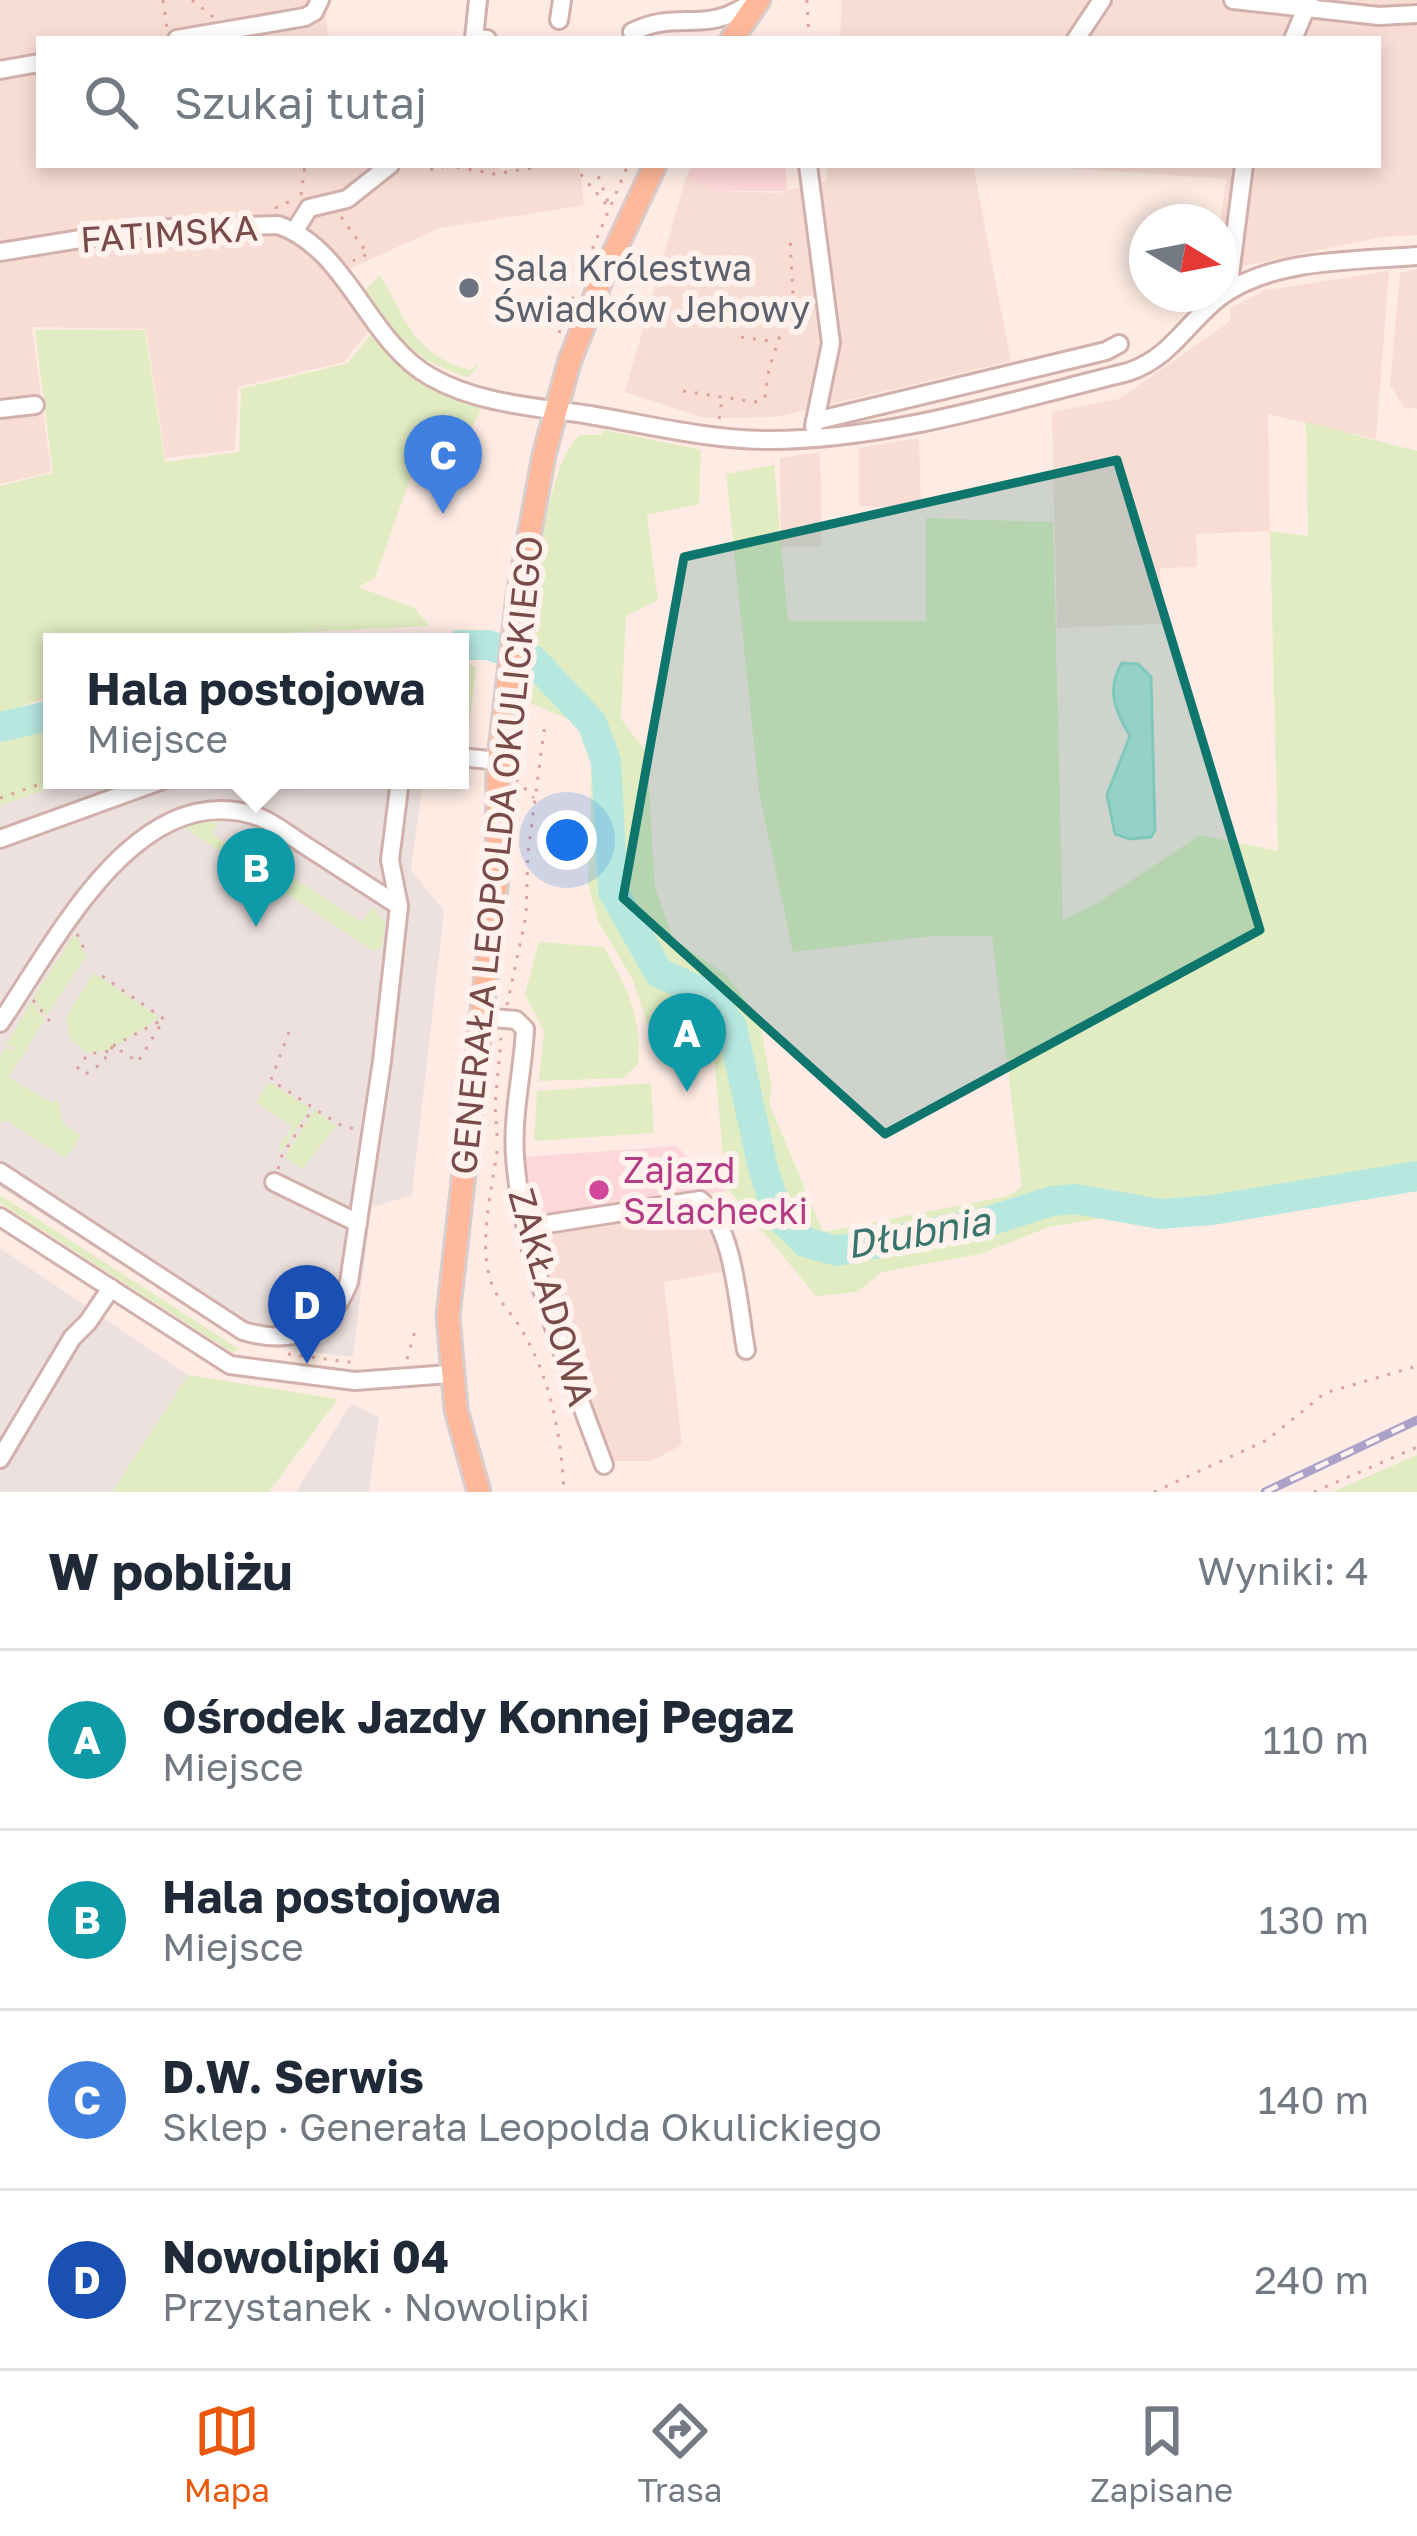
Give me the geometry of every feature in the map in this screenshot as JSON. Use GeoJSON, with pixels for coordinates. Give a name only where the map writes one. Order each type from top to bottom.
{"type":"FeatureCollection","features":[{"type":"Feature","properties":{"kind":"main road"},"geometry":{"type":"LineString","coordinates":[[734,36],[756,0]]}},
{"type":"Feature","properties":{"kind":"main road","name":"GENERAŁA LEOPOLDA OKULICKIEGO"},"geometry":{"type":"LineString","coordinates":[[479,1492],[450,1374],[448,1316],[497,877],[499,761],[507,683],[529,522],[556,410],[591,304],[651,170]]}},
{"type":"Feature","properties":{"kind":"street"},"geometry":{"type":"LineString","coordinates":[[191,36],[305,16],[314,12],[320,0]]}},
{"type":"Feature","properties":{"kind":"street"},"geometry":{"type":"LineString","coordinates":[[474,36],[478,0]]}},
{"type":"Feature","properties":{"kind":"street"},"geometry":{"type":"LineString","coordinates":[[559,20],[562,0]]}},
{"type":"Feature","properties":{"kind":"street"},"geometry":{"type":"LineString","coordinates":[[632,32],[716,22],[756,0]]}},
{"type":"Feature","properties":{"kind":"street"},"geometry":{"type":"LineString","coordinates":[[1078,36],[1102,0]]}},
{"type":"Feature","properties":{"kind":"street"},"geometry":{"type":"LineString","coordinates":[[1233,0],[1308,4],[1395,17],[1417,14]]}},
{"type":"Feature","properties":{"kind":"street"},"geometry":{"type":"LineString","coordinates":[[1294,36],[1308,4]]}},
{"type":"Feature","properties":{"kind":"street"},"geometry":{"type":"LineString","coordinates":[[0,70],[36,64]]}},
{"type":"Feature","properties":{"kind":"street"},"geometry":{"type":"LineString","coordinates":[[294,232],[309,208],[335,204],[385,168]]}},
{"type":"Feature","properties":{"kind":"street"},"geometry":{"type":"LineString","coordinates":[[808,168],[831,344],[814,430]]}},
{"type":"Feature","properties":{"kind":"street"},"geometry":{"type":"LineString","coordinates":[[1237,219],[1244,168]]}},
{"type":"Feature","properties":{"kind":"street","name":"FATIMSKA"},"geometry":{"type":"LineString","coordinates":[[0,252],[142,229],[266,223],[294,232],[329,264],[389,345],[416,368],[464,392],[732,438],[814,430]]}},
{"type":"Feature","properties":{"kind":"street"},"geometry":{"type":"LineString","coordinates":[[1237,287],[1302,267],[1417,256]]}},
{"type":"Feature","properties":{"kind":"street"},"geometry":{"type":"LineString","coordinates":[[814,430],[903,425],[1140,368],[1171,348],[1203,312]]}},
{"type":"Feature","properties":{"kind":"street"},"geometry":{"type":"LineString","coordinates":[[814,430],[1119,344]]}},
{"type":"Feature","properties":{"kind":"street"},"geometry":{"type":"LineString","coordinates":[[0,409],[35,405]]}},
{"type":"Feature","properties":{"kind":"street"},"geometry":{"type":"LineString","coordinates":[[469,758],[499,761]]}},
{"type":"Feature","properties":{"kind":"street"},"geometry":{"type":"LineString","coordinates":[[0,839],[138,789]]}},
{"type":"Feature","properties":{"kind":"street"},"geometry":{"type":"LineString","coordinates":[[0,1172],[243,1330],[259,1336],[293,1335],[321,1326],[340,1306],[349,1282],[382,1061],[399,906],[390,860],[399,789]]}},
{"type":"Feature","properties":{"kind":"street"},"geometry":{"type":"LineString","coordinates":[[0,1023],[91,890],[139,839],[193,811],[213,808],[261,818],[399,906]]}},
{"type":"Feature","properties":{"kind":"street","name":"ZAKŁADOWA"},"geometry":{"type":"LineString","coordinates":[[482,1017],[516,1020],[525,1029],[514,1152],[555,1329],[604,1465]]}},
{"type":"Feature","properties":{"kind":"street"},"geometry":{"type":"LineString","coordinates":[[274,1182],[358,1223]]}},
{"type":"Feature","properties":{"kind":"street"},"geometry":{"type":"LineString","coordinates":[[528,1227],[700,1199],[712,1209],[725,1238],[746,1350]]}},
{"type":"Feature","properties":{"kind":"street"},"geometry":{"type":"LineString","coordinates":[[2,1222],[230,1365],[355,1381],[450,1374]]}},
{"type":"Feature","properties":{"kind":"street"},"geometry":{"type":"LineString","coordinates":[[0,1459],[72,1338],[111,1288]]}},
{"type":"Feature","properties":{"kind":"path"},"geometry":{"type":"LineString","coordinates":[[164,0],[171,36]]}},
{"type":"Feature","properties":{"kind":"path"},"geometry":{"type":"LineString","coordinates":[[192,0],[229,30]]}},
{"type":"Feature","properties":{"kind":"path"},"geometry":{"type":"LineString","coordinates":[[807,0],[809,36]]}},
{"type":"Feature","properties":{"kind":"path"},"geometry":{"type":"LineString","coordinates":[[269,214],[300,196],[304,168]]}},
{"type":"Feature","properties":{"kind":"path"},"geometry":{"type":"LineString","coordinates":[[458,168],[495,174],[532,168]]}},
{"type":"Feature","properties":{"kind":"path"},"geometry":{"type":"LineString","coordinates":[[576,168],[610,209],[595,168]]}},
{"type":"Feature","properties":{"kind":"path"},"geometry":{"type":"LineString","coordinates":[[335,204],[368,254],[344,265]]}},
{"type":"Feature","properties":{"kind":"path"},"geometry":{"type":"LineString","coordinates":[[683,391],[761,402],[794,295],[790,237]]}},
{"type":"Feature","properties":{"kind":"path"},"geometry":{"type":"LineString","coordinates":[[741,337],[778,343]]}},
{"type":"Feature","properties":{"kind":"path"},"geometry":{"type":"LineString","coordinates":[[758,370],[769,372]]}},
{"type":"Feature","properties":{"kind":"path"},"geometry":{"type":"LineString","coordinates":[[718,424],[723,397]]}},
{"type":"Feature","properties":{"kind":"path"},"geometry":{"type":"LineString","coordinates":[[507,1009],[526,916],[528,853],[545,723]]}},
{"type":"Feature","properties":{"kind":"path"},"geometry":{"type":"LineString","coordinates":[[0,798],[43,783]]}},
{"type":"Feature","properties":{"kind":"path"},"geometry":{"type":"LineString","coordinates":[[76,933],[87,955]]}},
{"type":"Feature","properties":{"kind":"path"},"geometry":{"type":"LineString","coordinates":[[95,971],[164,1019]]}},
{"type":"Feature","properties":{"kind":"path"},"geometry":{"type":"LineString","coordinates":[[32,999],[52,1024]]}},
{"type":"Feature","properties":{"kind":"path"},"geometry":{"type":"LineString","coordinates":[[77,1069],[88,1054],[112,1049],[164,1019]]}},
{"type":"Feature","properties":{"kind":"path"},"geometry":{"type":"LineString","coordinates":[[112,1049],[138,1062],[164,1019]]}},
{"type":"Feature","properties":{"kind":"path"},"geometry":{"type":"LineString","coordinates":[[505,1026],[496,1071],[499,1140],[486,1255],[498,1297],[522,1330],[544,1380],[562,1439],[564,1491]]}},
{"type":"Feature","properties":{"kind":"path"},"geometry":{"type":"LineString","coordinates":[[289,1032],[271,1080],[338,1124]]}},
{"type":"Feature","properties":{"kind":"path"},"geometry":{"type":"LineString","coordinates":[[86,1074],[102,1064],[112,1049]]}},
{"type":"Feature","properties":{"kind":"path"},"geometry":{"type":"LineString","coordinates":[[282,1155],[313,1108]]}},
{"type":"Feature","properties":{"kind":"path"},"geometry":{"type":"LineString","coordinates":[[403,1365],[411,1354],[415,1331],[419,1332]]}},
{"type":"Feature","properties":{"kind":"path"},"geometry":{"type":"LineString","coordinates":[[1154,1492],[1267,1440],[1325,1393],[1417,1366]]}},
{"type":"Feature","properties":{"kind":"path"},"geometry":{"type":"LineString","coordinates":[[1314,1492],[1417,1447]]}},
{"type":"Feature","properties":{"kind":"highlighted area"},"geometry":{"type":"Polygon","coordinates":[[[1117,460],[1260,930],[885,1134],[623,898],[684,557],[1117,460]]]}},
{"type":"Feature","properties":{"kind":"shaded area"},"geometry":{"type":"Polygon","coordinates":[[[0,0],[325,0],[328,36],[36,36],[36,168],[579,168],[584,205],[440,228],[331,277],[369,330],[344,362],[238,387],[235,450],[165,458],[146,329],[32,327],[51,472],[0,484],[0,0]]]}},
{"type":"Feature","properties":{"kind":"shaded area"},"geometry":{"type":"Polygon","coordinates":[[[842,0],[1417,0],[1417,235],[1382,237],[1237,267],[1237,204],[1223,204],[1226,179],[1068,168],[1381,168],[1381,36],[840,36],[842,0]]]}},
{"type":"Feature","properties":{"kind":"shaded area"},"geometry":{"type":"Polygon","coordinates":[[[691,168],[785,168],[787,191],[717,191],[686,178],[691,168]]]}},
{"type":"Feature","properties":{"kind":"shaded area"},"geometry":{"type":"Polygon","coordinates":[[[827,168],[974,168],[1011,361],[777,417],[705,418],[625,392],[686,178],[717,191],[779,193],[826,181],[827,168]]]}},
{"type":"Feature","properties":{"kind":"shaded area"},"geometry":{"type":"Polygon","coordinates":[[[1417,269],[1417,409],[1404,407],[1390,385],[1400,273],[1417,269]]]}},
{"type":"Feature","properties":{"kind":"shaded area"},"geometry":{"type":"Polygon","coordinates":[[[1389,271],[1376,439],[1268,414],[1270,531],[1196,534],[1197,567],[1160,568],[1162,624],[1057,628],[1052,412],[1119,399],[1230,321],[1237,304],[1266,290],[1389,271]]]}},
{"type":"Feature","properties":{"kind":"shaded area"},"geometry":{"type":"Polygon","coordinates":[[[919,438],[921,508],[859,506],[859,448],[919,438]]]}},
{"type":"Feature","properties":{"kind":"shaded area"},"geometry":{"type":"Polygon","coordinates":[[[820,452],[822,546],[781,547],[780,458],[820,452]]]}},
{"type":"Feature","properties":{"kind":"shaded area"},"geometry":{"type":"Polygon","coordinates":[[[47,789],[422,789],[411,870],[444,911],[412,1195],[371,1208],[353,1357],[246,1344],[0,1187],[0,806],[47,789]]]}},
{"type":"Feature","properties":{"kind":"shaded area"},"geometry":{"type":"Polygon","coordinates":[[[676,1146],[726,1191],[536,1220],[525,1157],[676,1146]]]}},
{"type":"Feature","properties":{"kind":"shaded area"},"geometry":{"type":"Polygon","coordinates":[[[699,1210],[713,1221],[727,1271],[664,1282],[682,1445],[651,1461],[608,1461],[549,1286],[542,1235],[699,1210]]]}},
{"type":"Feature","properties":{"kind":"shaded area"},"geometry":{"type":"Polygon","coordinates":[[[0,1248],[188,1375],[112,1492],[0,1492],[0,1248]]]}},
{"type":"Feature","properties":{"kind":"shaded area"},"geometry":{"type":"Polygon","coordinates":[[[351,1404],[379,1417],[369,1492],[296,1492],[351,1404]]]}},
{"type":"Feature","properties":{"kind":"green space"},"geometry":{"type":"Polygon","coordinates":[[[380,275],[424,345],[470,370],[481,363],[467,378],[428,361],[402,341],[365,290],[380,275]]]}},
{"type":"Feature","properties":{"kind":"green space"},"geometry":{"type":"Polygon","coordinates":[[[35,330],[145,330],[165,462],[239,452],[241,389],[348,363],[370,335],[391,358],[484,403],[453,467],[410,479],[375,578],[358,587],[415,608],[429,626],[281,633],[43,633],[43,698],[0,714],[0,486],[53,473],[35,330]]]}},
{"type":"Feature","properties":{"kind":"green space"},"geometry":{"type":"Polygon","coordinates":[[[1306,422],[1417,451],[1417,1165],[1049,1227],[980,1254],[882,1272],[857,1292],[816,1296],[726,1187],[713,1046],[691,1026],[647,1024],[633,980],[598,921],[588,884],[592,746],[575,722],[521,699],[546,518],[567,453],[580,435],[601,435],[604,430],[701,450],[699,504],[647,515],[658,600],[626,616],[621,719],[647,753],[655,887],[673,939],[725,974],[759,1017],[772,1088],[769,1103],[823,1232],[1007,1196],[1022,1187],[992,936],[932,936],[793,952],[759,793],[726,474],[774,465],[788,621],[926,621],[926,518],[1053,522],[1063,920],[1099,902],[1200,835],[1278,851],[1270,531],[1308,536],[1306,422]]]}},
{"type":"Feature","properties":{"kind":"green space"},"geometry":{"type":"Polygon","coordinates":[[[469,664],[476,667],[469,728],[469,664]]]}},
{"type":"Feature","properties":{"kind":"green space"},"geometry":{"type":"Polygon","coordinates":[[[43,729],[43,789],[47,789],[0,806],[0,743],[43,729]]]}},
{"type":"Feature","properties":{"kind":"green space"},"geometry":{"type":"Polygon","coordinates":[[[202,819],[218,823],[212,835],[227,844],[232,838],[362,922],[373,906],[385,924],[382,947],[374,951],[180,825],[202,819]]]}},
{"type":"Feature","properties":{"kind":"green space"},"geometry":{"type":"Polygon","coordinates":[[[75,934],[86,957],[47,1016],[33,998],[75,934]]]}},
{"type":"Feature","properties":{"kind":"green space"},"geometry":{"type":"Polygon","coordinates":[[[539,942],[604,947],[635,1016],[638,1064],[623,1078],[539,1081],[544,1031],[525,994],[539,942]]]}},
{"type":"Feature","properties":{"kind":"green space"},"geometry":{"type":"Polygon","coordinates":[[[93,972],[159,1018],[109,1050],[87,1053],[70,1038],[66,1018],[93,972]]]}},
{"type":"Feature","properties":{"kind":"green space"},"geometry":{"type":"Polygon","coordinates":[[[32,1001],[45,1019],[9,1077],[52,1103],[57,1097],[63,1123],[81,1135],[66,1158],[5,1120],[0,1124],[0,1056],[6,1047],[16,1048],[6,1045],[32,1001]]]}},
{"type":"Feature","properties":{"kind":"green space"},"geometry":{"type":"Polygon","coordinates":[[[269,1082],[310,1108],[280,1154],[280,1145],[292,1127],[256,1103],[269,1082]]]}},
{"type":"Feature","properties":{"kind":"green space"},"geometry":{"type":"Polygon","coordinates":[[[651,1083],[654,1133],[534,1141],[537,1091],[651,1083]]]}},
{"type":"Feature","properties":{"kind":"green space"},"geometry":{"type":"Polygon","coordinates":[[[314,1110],[337,1126],[302,1169],[284,1157],[314,1110]]]}},
{"type":"Feature","properties":{"kind":"green space"},"geometry":{"type":"Polygon","coordinates":[[[0,1195],[239,1349],[233,1353],[0,1203],[0,1195]]]}},
{"type":"Feature","properties":{"kind":"green space"},"geometry":{"type":"Polygon","coordinates":[[[188,1375],[338,1399],[269,1492],[112,1492],[188,1375]]]}},
{"type":"Feature","properties":{"kind":"green space"},"geometry":{"type":"Polygon","coordinates":[[[1417,1455],[1417,1492],[1332,1492],[1417,1455]]]}},
{"type":"Feature","properties":{"kind":"water"},"geometry":{"type":"Polygon","coordinates":[[[1122,663],[1138,664],[1151,677],[1155,830],[1151,837],[1130,839],[1115,834],[1107,795],[1130,736],[1114,700],[1114,682],[1122,663]]]}},
{"type":"Feature","properties":{"kind":"waterway","name":"Dłubnia"},"geometry":{"type":"LineString","coordinates":[[469,645],[488,645],[533,660],[592,723],[606,761],[613,891],[659,973],[708,995],[732,1027],[778,1215],[805,1242],[837,1251],[983,1223],[1052,1201],[1076,1199],[1160,1214],[1212,1210],[1417,1176]]}},
{"type":"Feature","properties":{"kind":"waterway","name":"Dłubnia"},"geometry":{"type":"LineString","coordinates":[[0,727],[43,717]]}},
{"type":"Feature","properties":{"kind":"railway"},"geometry":{"type":"LineString","coordinates":[[1265,1492],[1417,1420]]}},
{"type":"Feature","properties":{"kind":"place","name":"Sala Królestwa Świadków Jehowy"},"geometry":{"type":"Point","coordinates":[469,288]}},
{"type":"Feature","properties":{"kind":"place","name":"D.W. Serwis"},"geometry":{"type":"Point","coordinates":[443,514]}},
{"type":"Feature","properties":{"kind":"place","name":"Hala postojowa"},"geometry":{"type":"Point","coordinates":[256,927]}},
{"type":"Feature","properties":{"kind":"place","name":"Ośrodek Jazdy Konnej Pegaz"},"geometry":{"type":"Point","coordinates":[687,1092]}},
{"type":"Feature","properties":{"kind":"place","name":"Zajazd Szlachecki"},"geometry":{"type":"Point","coordinates":[599,1190]}},
{"type":"Feature","properties":{"kind":"place","name":"Nowolipki 04"},"geometry":{"type":"Point","coordinates":[307,1364]}}]}
